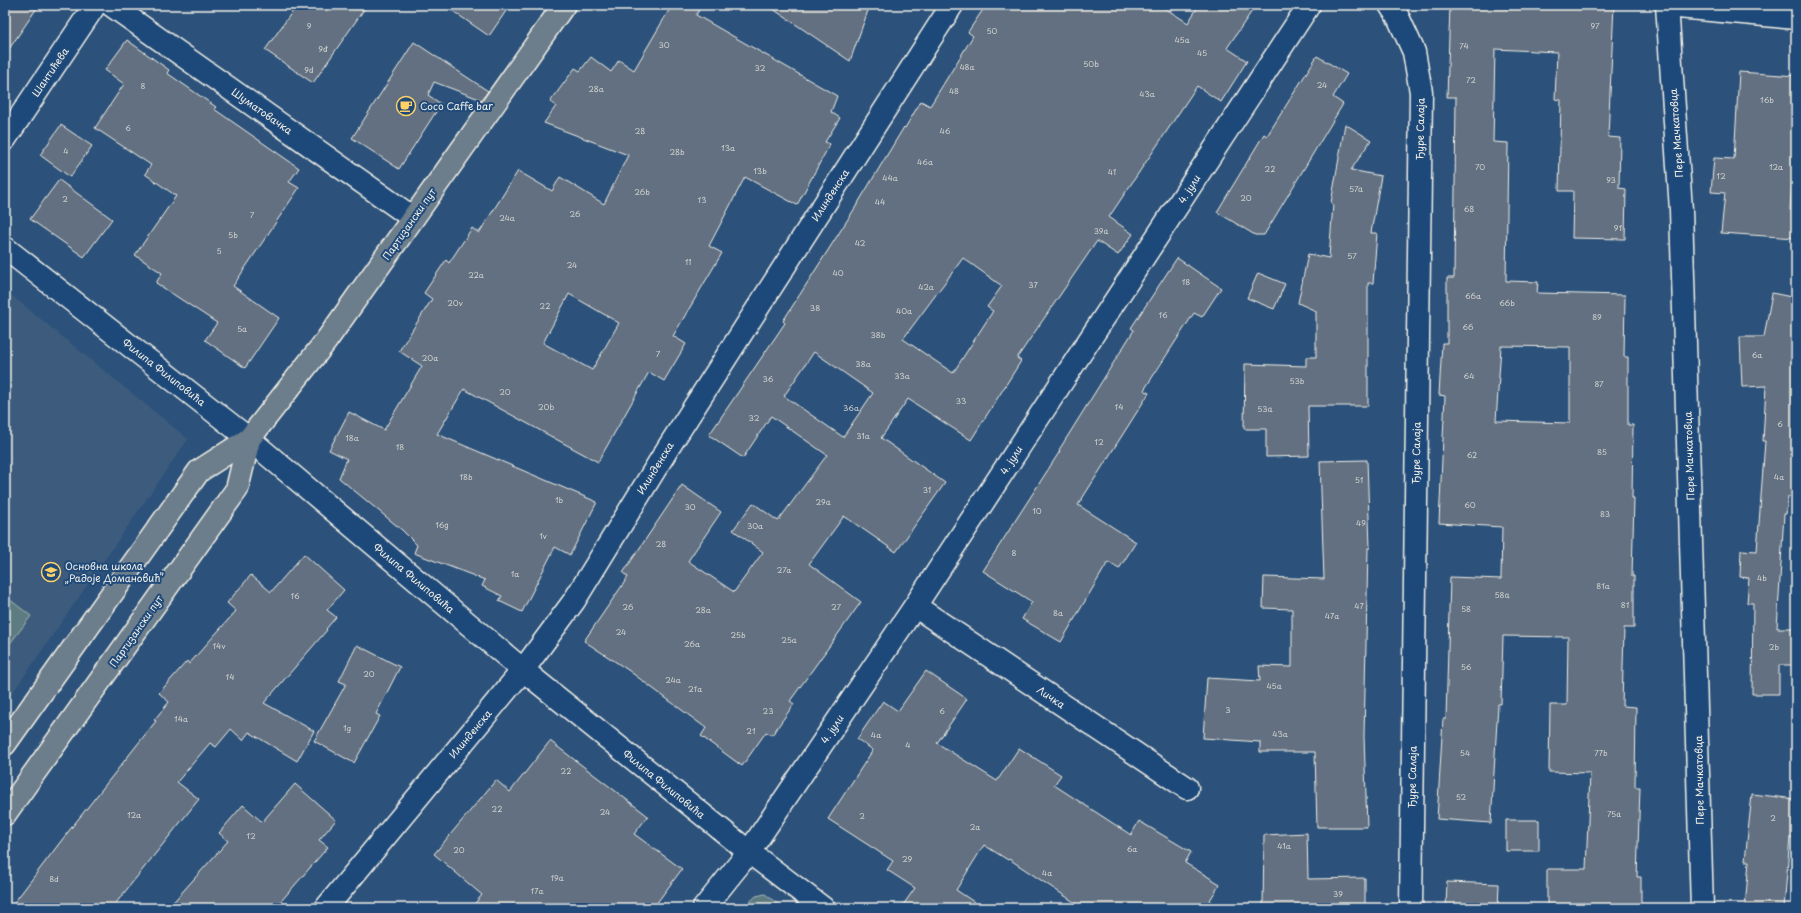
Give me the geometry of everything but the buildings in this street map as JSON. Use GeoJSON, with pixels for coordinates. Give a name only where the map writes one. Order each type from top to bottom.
{"type":"FeatureCollection","features":[{"type":"Feature","properties":{"kind":"main road","name":"Партизански пут"},"geometry":{"type":"LineString","coordinates":[[5,744],[199,471],[249,439],[326,341],[564,5]]}},
{"type":"Feature","properties":{"kind":"main road","name":"Партизански пут"},"geometry":{"type":"LineString","coordinates":[[5,814],[237,490],[249,439]]}},
{"type":"Feature","properties":{"kind":"street","name":"Шантићева"},"geometry":{"type":"LineString","coordinates":[[5,140],[95,5]]}},
{"type":"Feature","properties":{"kind":"street","name":"Шуматовачка"},"geometry":{"type":"LineString","coordinates":[[112,5],[413,218]]}},
{"type":"Feature","properties":{"kind":"street","name":"Илинденска"},"geometry":{"type":"LineString","coordinates":[[326,908],[523,670],[574,601],[672,442],[952,5]]}},
{"type":"Feature","properties":{"kind":"street","name":"4. јули"},"geometry":{"type":"LineString","coordinates":[[704,908],[749,852],[915,606],[1310,5]]}},
{"type":"Feature","properties":{"kind":"street","name":"Ђуре Салаја"},"geometry":{"type":"LineString","coordinates":[[1390,5],[1398,17],[1414,52],[1421,92],[1411,908]]}},
{"type":"Feature","properties":{"kind":"street"},"geometry":{"type":"LineString","coordinates":[[1667,6],[1796,18]]}},
{"type":"Feature","properties":{"kind":"street","name":"Пере Мачкатовца"},"geometry":{"type":"LineString","coordinates":[[1667,6],[1681,210],[1702,908]]}},
{"type":"Feature","properties":{"kind":"street","name":"Филипа Филиповића"},"geometry":{"type":"LineString","coordinates":[[5,248],[249,439],[523,670],[749,852],[823,908]]}},
{"type":"Feature","properties":{"kind":"street","name":"Личка"},"geometry":{"type":"LineString","coordinates":[[915,606],[1187,788]]}},
{"type":"Feature","properties":{"kind":"shaded area","name":"Основна школа „Радоје Домановић”"},"geometry":{"type":"Polygon","coordinates":[[[5,290],[188,439],[5,704],[5,290]]]}},
{"type":"Feature","properties":{"kind":"green space"},"geometry":{"type":"Polygon","coordinates":[[[5,596],[31,616],[5,650],[5,596]]]}},
{"type":"Feature","properties":{"kind":"green space"},"geometry":{"type":"Polygon","coordinates":[[[765,894],[783,908],[743,908],[756,896],[765,894]]]}},
{"type":"Feature","properties":{"kind":"place","name":"Coco Caffe bar"},"geometry":{"type":"Point","coordinates":[406,106]}},
{"type":"Feature","properties":{"kind":"place","name":"Основна школа „Радоје Домановић”"},"geometry":{"type":"Point","coordinates":[51,572]}}]}
